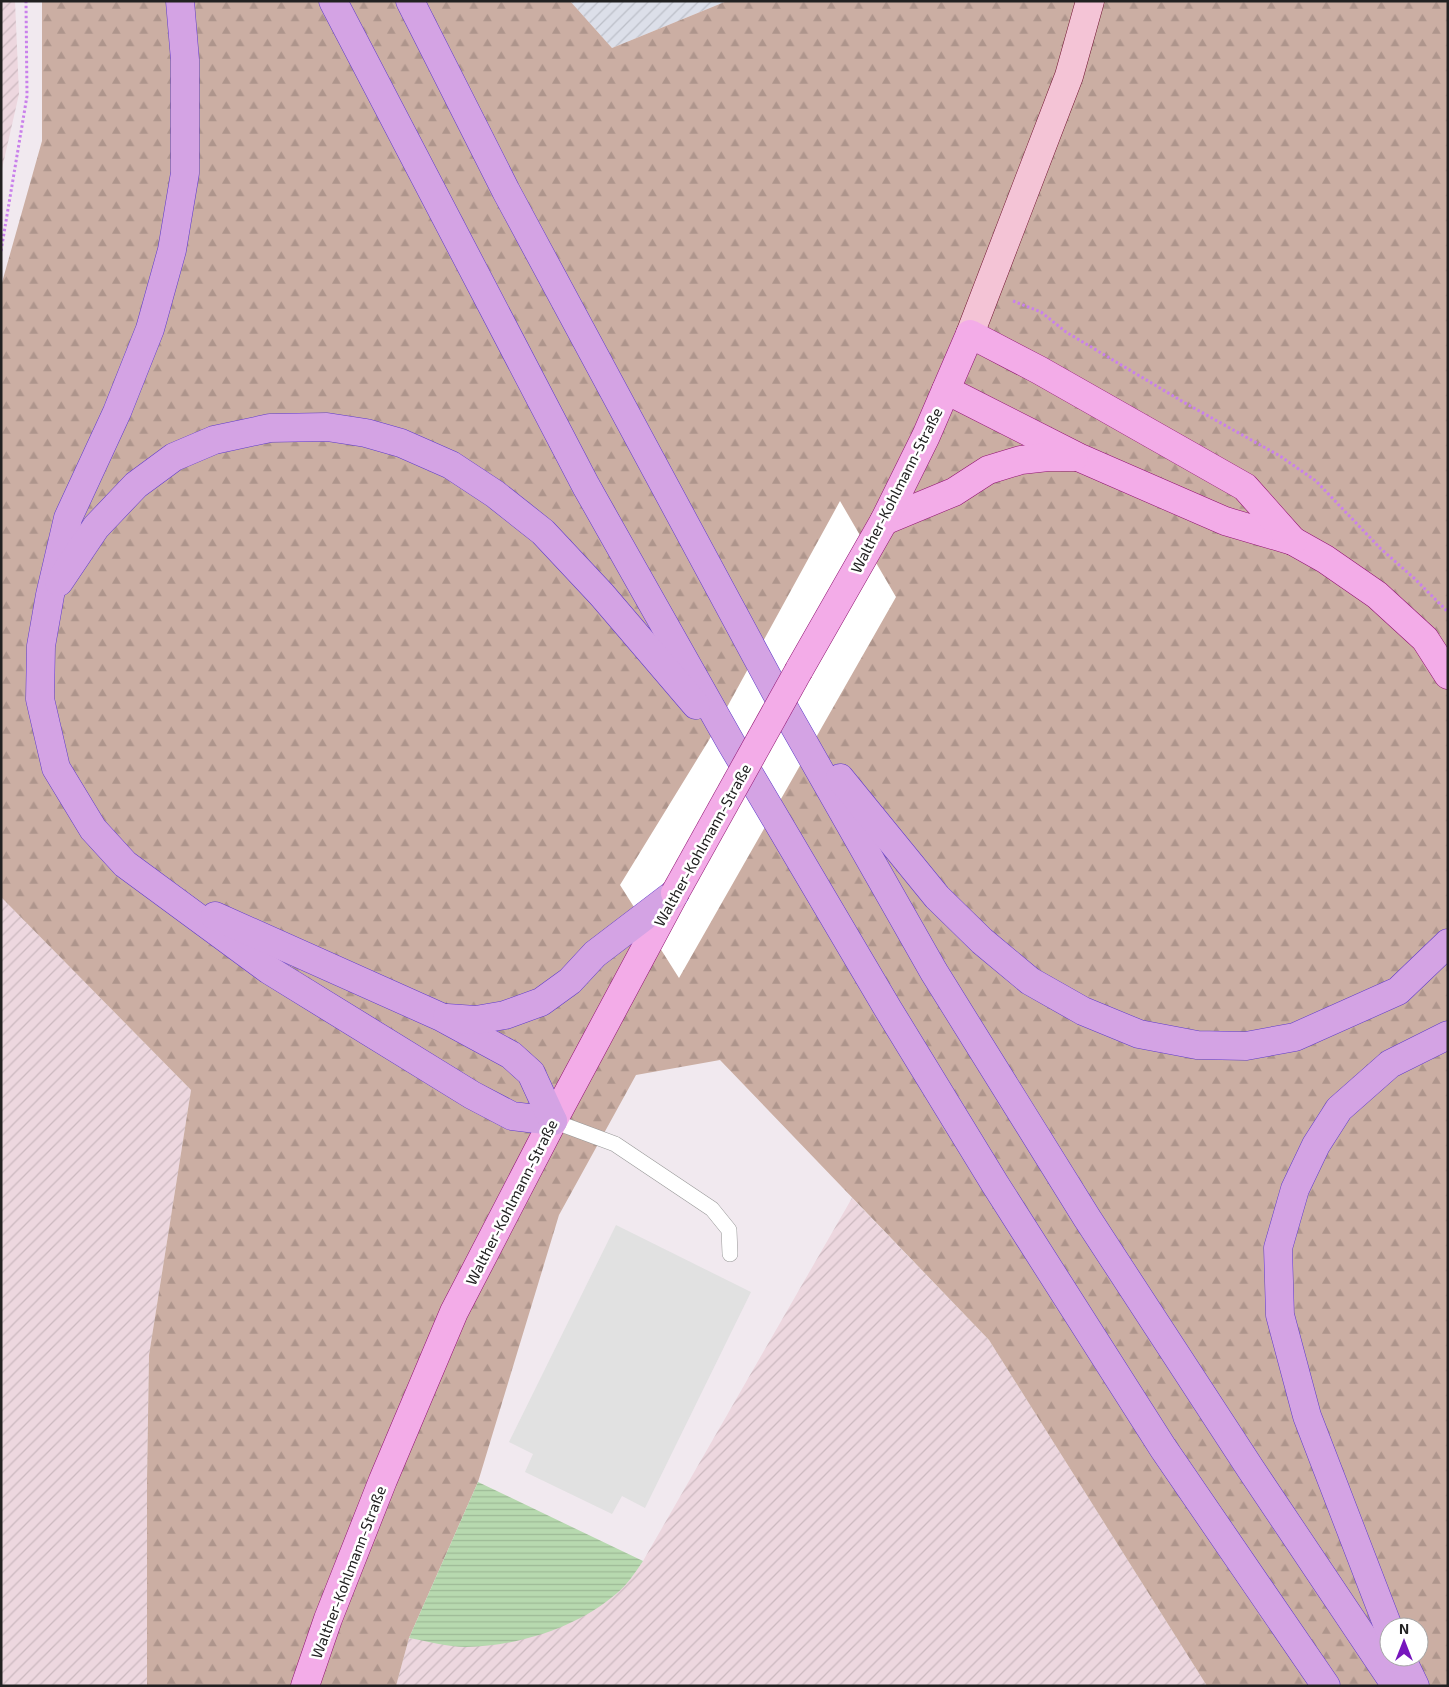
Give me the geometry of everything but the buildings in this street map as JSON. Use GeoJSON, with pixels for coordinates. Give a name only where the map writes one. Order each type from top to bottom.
{"type":"FeatureCollection","features":[{"type":"Feature","properties":{"kind":"highway"},"geometry":{"type":"LineString","coordinates":[[180,1],[185,60],[185,173],[172,250],[150,329],[117,412],[68,518],[50,595],[41,646],[40,699],[56,768],[93,829],[124,864],[269,970],[472,1095],[512,1116],[553,1121]]}},
{"type":"Feature","properties":{"kind":"highway"},"geometry":{"type":"LineString","coordinates":[[333,1],[586,486],[730,743],[994,1184],[1163,1448],[1326,1686]]}},
{"type":"Feature","properties":{"kind":"highway"},"geometry":{"type":"LineString","coordinates":[[410,1],[506,191],[788,715],[934,972],[1087,1218],[1250,1468],[1396,1686]]}},
{"type":"Feature","properties":{"kind":"highway"},"geometry":{"type":"LineString","coordinates":[[50,595],[96,527],[136,485],[174,457],[214,440],[270,428],[327,427],[366,433],[401,443],[451,465],[495,494],[543,532],[602,595],[730,743]]}},
{"type":"Feature","properties":{"kind":"highway"},"geometry":{"type":"LineString","coordinates":[[788,715],[937,896],[982,941],[1030,981],[1083,1010],[1139,1034],[1197,1045],[1246,1046],[1295,1036],[1398,991],[1448,973]]}},
{"type":"Feature","properties":{"kind":"highway"},"geometry":{"type":"LineString","coordinates":[[161,892],[441,1017],[512,1055],[531,1072],[553,1121]]}},
{"type":"Feature","properties":{"kind":"highway"},"geometry":{"type":"LineString","coordinates":[[441,1017],[476,1020],[505,1015],[541,1002],[570,981],[595,954],[647,927],[675,893]]}},
{"type":"Feature","properties":{"kind":"highway"},"geometry":{"type":"LineString","coordinates":[[1398,991],[1448,943]]}},
{"type":"Feature","properties":{"kind":"highway"},"geometry":{"type":"LineString","coordinates":[[1384,1617],[1307,1416],[1280,1315],[1278,1248],[1295,1189],[1316,1145],[1339,1109],[1390,1064],[1448,1035]]}},
{"type":"Feature","properties":{"kind":"highway"},"geometry":{"type":"LineString","coordinates":[[1406,1667],[1416,1686]]}},
{"type":"Feature","properties":{"kind":"main road","name":"Walther-Kohlmann-Straße"},"geometry":{"type":"LineString","coordinates":[[675,893],[884,521],[926,436],[970,334],[1069,76],[1090,1]]}},
{"type":"Feature","properties":{"kind":"main road"},"geometry":{"type":"LineString","coordinates":[[970,334],[1039,370],[1245,487],[1293,541]]}},
{"type":"Feature","properties":{"kind":"main road"},"geometry":{"type":"LineString","coordinates":[[946,390],[1078,457],[1225,521],[1293,541],[1325,559],[1378,595],[1425,639],[1448,675]]}},
{"type":"Feature","properties":{"kind":"main road"},"geometry":{"type":"LineString","coordinates":[[884,521],[954,492],[988,470],[1021,460],[1048,457],[1078,457]]}},
{"type":"Feature","properties":{"kind":"main road","name":"Walther-Kohlmann-Straße"},"geometry":{"type":"LineString","coordinates":[[305,1686],[328,1619],[383,1480],[454,1312],[553,1121],[647,927]]}},
{"type":"Feature","properties":{"kind":"lane"},"geometry":{"type":"LineString","coordinates":[[553,1121],[615,1144],[712,1209],[729,1230],[730,1254]]}},
{"type":"Feature","properties":{"kind":"path"},"geometry":{"type":"LineString","coordinates":[[1,252],[27,96],[26,1]]}},
{"type":"Feature","properties":{"kind":"path"},"geometry":{"type":"LineString","coordinates":[[987,290],[1041,312],[1066,332],[1185,403],[1280,456],[1316,481],[1380,548],[1448,612]]}},
{"type":"Feature","properties":{"kind":"shaded area"},"geometry":{"type":"Polygon","coordinates":[[[1,1],[15,1],[19,94],[1,173],[1,1]]]}},
{"type":"Feature","properties":{"kind":"shaded area"},"geometry":{"type":"Polygon","coordinates":[[[570,1],[727,1],[612,48],[570,1]]]}},
{"type":"Feature","properties":{"kind":"shaded area"},"geometry":{"type":"Polygon","coordinates":[[[1,897],[191,1090],[149,1355],[147,1686],[1,1686],[1,897]]]}},
{"type":"Feature","properties":{"kind":"shaded area"},"geometry":{"type":"Polygon","coordinates":[[[852,1198],[989,1340],[1207,1686],[396,1686],[409,1638],[464,1647],[553,1630],[597,1607],[616,1594],[631,1578],[643,1561],[852,1198]]]}},
{"type":"Feature","properties":{"kind":"shaded area"},"geometry":{"type":"Polygon","coordinates":[[[616,1225],[751,1292],[645,1508],[622,1496],[612,1514],[525,1472],[533,1454],[509,1442],[616,1225]]]}},
{"type":"Feature","properties":{"kind":"shaded area"},"geometry":{"type":"Polygon","coordinates":[[[478,1482],[643,1561],[624,1587],[600,1606],[546,1633],[506,1643],[466,1647],[409,1638],[478,1482]]]}},
{"type":"Feature","properties":{"kind":"green space"},"geometry":{"type":"Polygon","coordinates":[[[42,1],[570,1],[612,48],[727,1],[1448,1],[1448,1686],[1207,1686],[989,1340],[720,1060],[636,1075],[559,1215],[478,1482],[409,1638],[396,1686],[147,1686],[149,1355],[191,1090],[1,897],[1,286],[42,141],[42,1]]]}},
{"type":"Feature","properties":{"kind":"pier"},"geometry":{"type":"Polygon","coordinates":[[[840,501],[896,597],[679,978],[620,885],[709,740],[840,501]]]}}]}
